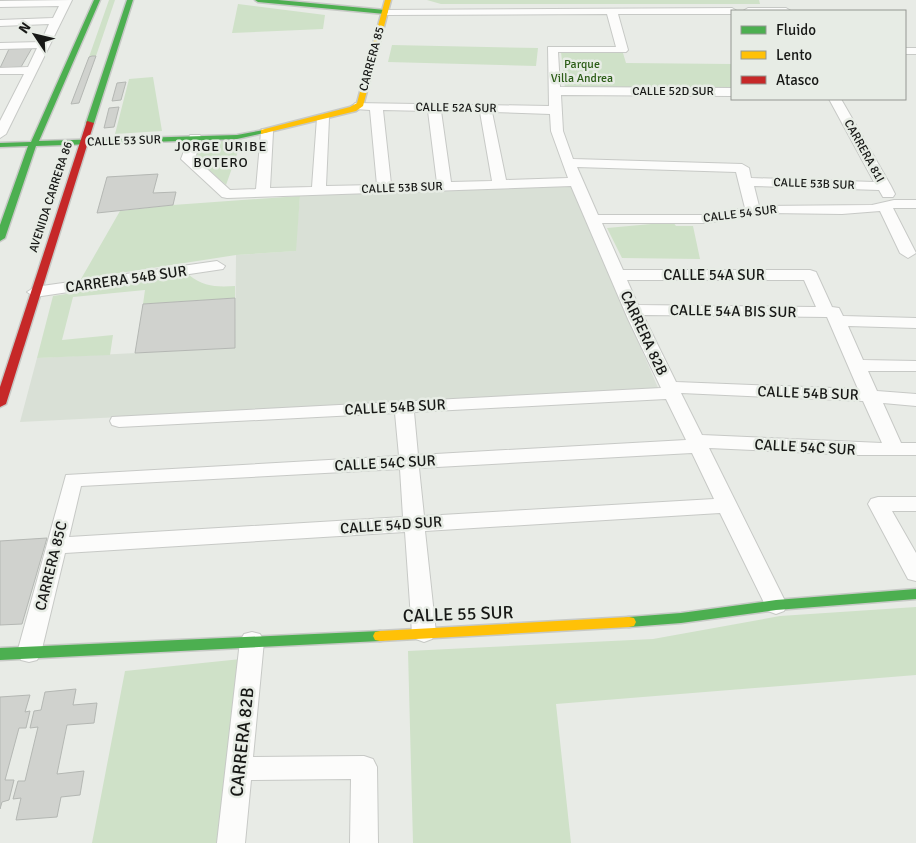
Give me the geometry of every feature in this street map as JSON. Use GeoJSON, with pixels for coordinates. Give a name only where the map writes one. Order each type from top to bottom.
{"type":"FeatureCollection","features":[{"type":"Feature","properties":{"kind":"main road"},"geometry":{"type":"LineString","coordinates":[[0,238],[34,144],[97,0]]}},
{"type":"Feature","properties":{"kind":"main road","name":"AVENIDA CARRERA 86"},"geometry":{"type":"LineString","coordinates":[[0,404],[130,0]]}},
{"type":"Feature","properties":{"kind":"main road"},"geometry":{"type":"LineString","coordinates":[[258,0],[385,12]]}},
{"type":"Feature","properties":{"kind":"main road","name":"CARRERA 85"},"geometry":{"type":"LineString","coordinates":[[359,106],[388,0]]}},
{"type":"Feature","properties":{"kind":"main road","name":"CALLE 53 SUR"},"geometry":{"type":"LineString","coordinates":[[0,145],[248,136],[323,118],[359,106]]}},
{"type":"Feature","properties":{"kind":"main road","name":"CALLE 55 SUR"},"geometry":{"type":"LineString","coordinates":[[0,654],[567,627],[681,618],[776,605],[916,594]]}},
{"type":"Feature","properties":{"kind":"street"},"geometry":{"type":"LineString","coordinates":[[0,4],[66,1],[32,70],[5,114],[0,134]]}},
{"type":"Feature","properties":{"kind":"street"},"geometry":{"type":"LineString","coordinates":[[385,12],[731,11]]}},
{"type":"Feature","properties":{"kind":"street"},"geometry":{"type":"LineString","coordinates":[[552,49],[622,50],[612,12]]}},
{"type":"Feature","properties":{"kind":"street"},"geometry":{"type":"LineString","coordinates":[[0,23],[56,21]]}},
{"type":"Feature","properties":{"kind":"street"},"geometry":{"type":"LineString","coordinates":[[0,46],[44,45]]}},
{"type":"Feature","properties":{"kind":"street","name":"CARRERA 82B"},"geometry":{"type":"LineString","coordinates":[[552,49],[554,110],[557,131],[568,163],[632,310],[776,605]]}},
{"type":"Feature","properties":{"kind":"street"},"geometry":{"type":"LineString","coordinates":[[0,70],[32,70]]}},
{"type":"Feature","properties":{"kind":"street","name":"CALLE 52D SUR"},"geometry":{"type":"LineString","coordinates":[[554,91],[731,92]]}},
{"type":"Feature","properties":{"kind":"street","name":"CARRERA 81I"},"geometry":{"type":"LineString","coordinates":[[836,100],[884,186],[908,253]]}},
{"type":"Feature","properties":{"kind":"street","name":"CALLE 52A SUR"},"geometry":{"type":"LineString","coordinates":[[359,106],[554,110]]}},
{"type":"Feature","properties":{"kind":"street","name":"CARRERA 85"},"geometry":{"type":"LineString","coordinates":[[376,106],[384,189]]}},
{"type":"Feature","properties":{"kind":"street"},"geometry":{"type":"LineString","coordinates":[[434,107],[445,187]]}},
{"type":"Feature","properties":{"kind":"street"},"geometry":{"type":"LineString","coordinates":[[485,108],[500,185]]}},
{"type":"Feature","properties":{"kind":"street"},"geometry":{"type":"LineString","coordinates":[[319,191],[323,118]]}},
{"type":"Feature","properties":{"kind":"street"},"geometry":{"type":"LineString","coordinates":[[263,193],[267,132]]}},
{"type":"Feature","properties":{"kind":"street","name":"CALLE 53B SUR"},"geometry":{"type":"LineString","coordinates":[[195,138],[188,158],[227,194],[577,182]]}},
{"type":"Feature","properties":{"kind":"street","name":"CALLE 53B SUR"},"geometry":{"type":"LineString","coordinates":[[568,163],[884,186]]}},
{"type":"Feature","properties":{"kind":"street"},"geometry":{"type":"LineString","coordinates":[[743,175],[753,211]]}},
{"type":"Feature","properties":{"kind":"street","name":"CALLE 54 SUR"},"geometry":{"type":"LineString","coordinates":[[594,219],[706,219],[753,211],[779,209],[842,210],[916,204]]}},
{"type":"Feature","properties":{"kind":"street","name":"CARRERA 54B SUR"},"geometry":{"type":"LineString","coordinates":[[35,292],[217,266]]}},
{"type":"Feature","properties":{"kind":"street","name":"CALLE 54A SUR"},"geometry":{"type":"LineString","coordinates":[[617,275],[810,275],[832,315]]}},
{"type":"Feature","properties":{"kind":"street","name":"CALLE 54A BIS SUR"},"geometry":{"type":"LineString","coordinates":[[632,310],[832,315],[916,323]]}},
{"type":"Feature","properties":{"kind":"street"},"geometry":{"type":"LineString","coordinates":[[832,315],[857,365],[894,450]]}},
{"type":"Feature","properties":{"kind":"street"},"geometry":{"type":"LineString","coordinates":[[857,365],[916,366]]}},
{"type":"Feature","properties":{"kind":"street","name":"CALLE 54B SUR"},"geometry":{"type":"LineString","coordinates":[[119,420],[404,406],[670,390],[870,396],[916,400]]}},
{"type":"Feature","properties":{"kind":"street"},"geometry":{"type":"LineString","coordinates":[[404,406],[424,633]]}},
{"type":"Feature","properties":{"kind":"street","name":"CALLE 54C SUR"},"geometry":{"type":"LineString","coordinates":[[73,480],[409,462],[696,443],[894,450],[916,449]]}},
{"type":"Feature","properties":{"kind":"street","name":"CARRERA 85C"},"geometry":{"type":"LineString","coordinates":[[29,653],[73,480]]}},
{"type":"Feature","properties":{"kind":"street"},"geometry":{"type":"LineString","coordinates":[[916,504],[878,504],[916,573]]}},
{"type":"Feature","properties":{"kind":"street","name":"CALLE 54D SUR"},"geometry":{"type":"LineString","coordinates":[[56,546],[726,505]]}},
{"type":"Feature","properties":{"kind":"street","name":"CARRERA 82B"},"geometry":{"type":"LineString","coordinates":[[232,843],[252,641]]}},
{"type":"Feature","properties":{"kind":"street"},"geometry":{"type":"LineString","coordinates":[[239,769],[364,767],[364,843]]}},
{"type":"Feature","properties":{"kind":"shaded area"},"geometry":{"type":"Polygon","coordinates":[[[571,186],[659,390],[20,422],[37,358],[235,348],[236,255],[295,251],[300,196],[571,186]]]}},
{"type":"Feature","properties":{"kind":"green space"},"geometry":{"type":"Polygon","coordinates":[[[109,0],[115,0],[96,56],[89,57],[109,0]]]}},
{"type":"Feature","properties":{"kind":"green space"},"geometry":{"type":"Polygon","coordinates":[[[427,0],[759,0],[760,4],[441,4],[427,0]]]}},
{"type":"Feature","properties":{"kind":"green space"},"geometry":{"type":"Polygon","coordinates":[[[238,4],[325,15],[323,29],[232,33],[238,4]]]}},
{"type":"Feature","properties":{"kind":"green space"},"geometry":{"type":"Polygon","coordinates":[[[392,45],[538,48],[536,66],[388,62],[392,45]]]}},
{"type":"Feature","properties":{"kind":"green space","name":"Parque Villa Andrea"},"geometry":{"type":"Polygon","coordinates":[[[561,52],[623,53],[626,63],[731,64],[731,90],[565,89],[561,52]]]}},
{"type":"Feature","properties":{"kind":"green space"},"geometry":{"type":"Polygon","coordinates":[[[153,77],[162,131],[115,134],[129,79],[153,77]]]}},
{"type":"Feature","properties":{"kind":"green space"},"geometry":{"type":"Polygon","coordinates":[[[242,140],[226,185],[198,160],[194,154],[198,142],[242,140]]]}},
{"type":"Feature","properties":{"kind":"green space"},"geometry":{"type":"Polygon","coordinates":[[[300,196],[296,251],[236,255],[81,279],[120,211],[173,205],[300,196]]]}},
{"type":"Feature","properties":{"kind":"green space"},"geometry":{"type":"Polygon","coordinates":[[[673,222],[676,226],[693,226],[700,259],[622,258],[607,228],[673,222]]]}},
{"type":"Feature","properties":{"kind":"green space"},"geometry":{"type":"Polygon","coordinates":[[[189,275],[200,282],[211,285],[235,286],[235,298],[143,304],[145,290],[73,297],[62,340],[113,335],[110,355],[37,358],[53,296],[189,275]]]}},
{"type":"Feature","properties":{"kind":"green space"},"geometry":{"type":"Polygon","coordinates":[[[916,607],[916,675],[556,704],[571,843],[413,843],[408,651],[653,639],[780,616],[916,607]]]}},
{"type":"Feature","properties":{"kind":"green space"},"geometry":{"type":"Polygon","coordinates":[[[241,659],[222,843],[92,843],[125,671],[241,659]]]}},
{"type":"Feature","properties":{"kind":"building"},"geometry":{"type":"Polygon","coordinates":[[[32,48],[21,67],[0,68],[9,49],[32,48]]]}},
{"type":"Feature","properties":{"kind":"building"},"geometry":{"type":"Polygon","coordinates":[[[96,56],[79,103],[71,104],[89,57],[96,56]]]}},
{"type":"Feature","properties":{"kind":"building"},"geometry":{"type":"Polygon","coordinates":[[[126,82],[121,100],[112,101],[117,83],[126,82]]]}},
{"type":"Feature","properties":{"kind":"building"},"geometry":{"type":"Polygon","coordinates":[[[119,107],[114,127],[104,128],[109,108],[119,107]]]}},
{"type":"Feature","properties":{"kind":"building"},"geometry":{"type":"Polygon","coordinates":[[[158,174],[153,193],[176,192],[173,205],[97,213],[107,177],[158,174]]]}},
{"type":"Feature","properties":{"kind":"building"},"geometry":{"type":"Polygon","coordinates":[[[235,298],[235,348],[135,353],[143,304],[235,298]]]}},
{"type":"Feature","properties":{"kind":"building"},"geometry":{"type":"Polygon","coordinates":[[[47,538],[22,624],[0,625],[0,541],[47,538]]]}},
{"type":"Feature","properties":{"kind":"building"},"geometry":{"type":"Polygon","coordinates":[[[76,689],[73,705],[97,703],[94,723],[67,725],[57,774],[84,771],[80,795],[61,797],[57,817],[16,820],[21,798],[13,799],[18,781],[25,781],[38,727],[30,728],[34,711],[41,710],[45,692],[76,689]]]}},
{"type":"Feature","properties":{"kind":"building"},"geometry":{"type":"Polygon","coordinates":[[[30,695],[25,712],[30,711],[26,728],[19,728],[5,780],[14,780],[9,800],[2,802],[0,809],[0,697],[30,695]]]}},
{"type":"Feature","properties":{"kind":"traffic: fast"},"geometry":{"type":"LineString","coordinates":[[0,238],[29,154],[97,0]]}},
{"type":"Feature","properties":{"kind":"traffic: fast"},"geometry":{"type":"LineString","coordinates":[[90,123],[130,0]]}},
{"type":"Feature","properties":{"kind":"traffic: fast"},"geometry":{"type":"LineString","coordinates":[[258,0],[385,12]]}},
{"type":"Feature","properties":{"kind":"traffic: fast"},"geometry":{"type":"LineString","coordinates":[[0,145],[237,137],[264,132]]}},
{"type":"Feature","properties":{"kind":"traffic: fast"},"geometry":{"type":"LineString","coordinates":[[629,622],[681,618],[776,605],[916,594]]}},
{"type":"Feature","properties":{"kind":"traffic: fast"},"geometry":{"type":"LineString","coordinates":[[0,654],[380,636]]}},
{"type":"Feature","properties":{"kind":"traffic: slow"},"geometry":{"type":"LineString","coordinates":[[264,132],[353,109],[360,104],[388,0]]}},
{"type":"Feature","properties":{"kind":"traffic: slow"},"geometry":{"type":"LineString","coordinates":[[380,636],[629,622]]}},
{"type":"Feature","properties":{"kind":"traffic: jam"},"geometry":{"type":"LineString","coordinates":[[0,404],[90,123]]}},
{"type":"Feature","properties":{"kind":"district","name":"JORGE URIBE BOTERO"},"geometry":{"type":"Point","coordinates":[221,154]}}]}
